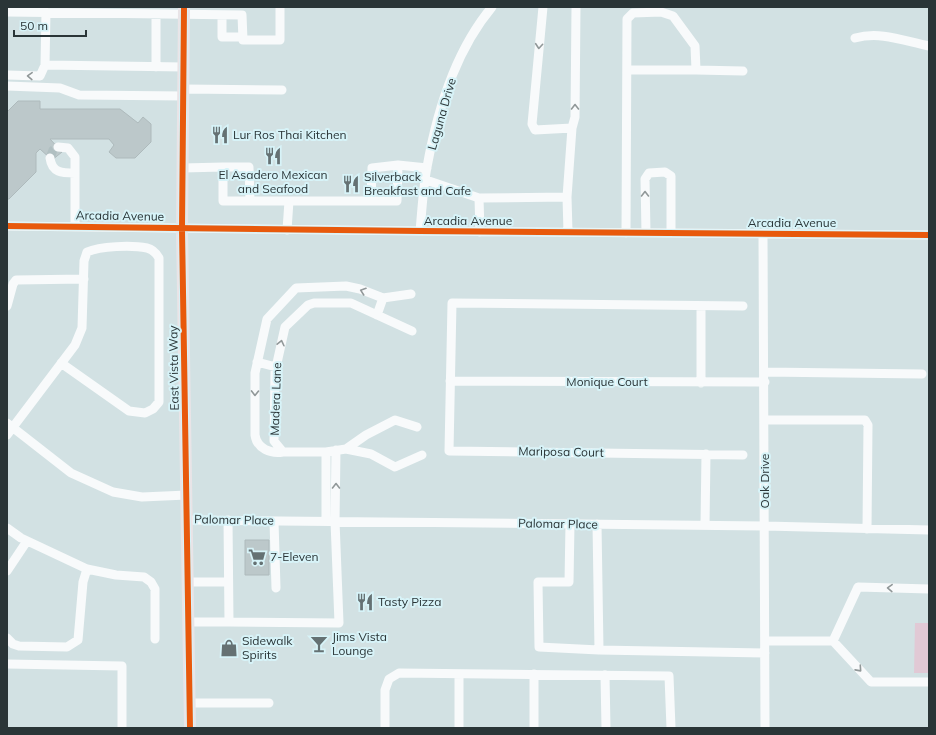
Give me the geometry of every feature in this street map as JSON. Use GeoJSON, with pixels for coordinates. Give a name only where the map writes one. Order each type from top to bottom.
{"type":"FeatureCollection","features":[{"type":"Feature","properties":{"kind":"main road","name":"East Vista Way"},"geometry":{"type":"LineString","coordinates":[[184,11],[182,228],[190,728]]}},
{"type":"Feature","properties":{"kind":"street"},"geometry":{"type":"LineString","coordinates":[[7,12],[156,14],[184,11],[222,15],[242,15],[243,40],[280,40],[280,7]]}},
{"type":"Feature","properties":{"kind":"street","name":"Laguna Drive"},"geometry":{"type":"LineString","coordinates":[[420,231],[427,168],[434,133],[450,82],[463,49],[492,7]]}},
{"type":"Feature","properties":{"kind":"street"},"geometry":{"type":"LineString","coordinates":[[543,7],[532,124],[535,130],[572,128]]}},
{"type":"Feature","properties":{"kind":"street"},"geometry":{"type":"LineString","coordinates":[[568,232],[568,196],[572,128],[575,117],[576,7]]}},
{"type":"Feature","properties":{"kind":"street"},"geometry":{"type":"LineString","coordinates":[[7,75],[40,76],[45,65],[46,12]]}},
{"type":"Feature","properties":{"kind":"street"},"geometry":{"type":"LineString","coordinates":[[626,233],[627,19],[633,12],[662,12],[673,16],[696,46],[696,70]]}},
{"type":"Feature","properties":{"kind":"street"},"geometry":{"type":"LineString","coordinates":[[156,14],[156,67]]}},
{"type":"Feature","properties":{"kind":"street"},"geometry":{"type":"LineString","coordinates":[[222,15],[222,37],[243,37]]}},
{"type":"Feature","properties":{"kind":"street"},"geometry":{"type":"LineString","coordinates":[[855,38],[868,35],[879,35],[929,46]]}},
{"type":"Feature","properties":{"kind":"street"},"geometry":{"type":"LineString","coordinates":[[45,65],[184,68]]}},
{"type":"Feature","properties":{"kind":"street"},"geometry":{"type":"LineString","coordinates":[[626,70],[743,71]]}},
{"type":"Feature","properties":{"kind":"street"},"geometry":{"type":"LineString","coordinates":[[7,86],[60,88],[79,95],[282,90]]}},
{"type":"Feature","properties":{"kind":"street"},"geometry":{"type":"LineString","coordinates":[[58,147],[68,148],[75,156],[75,227]]}},
{"type":"Feature","properties":{"kind":"street"},"geometry":{"type":"LineString","coordinates":[[50,158],[56,171],[61,173],[75,173]]}},
{"type":"Feature","properties":{"kind":"street"},"geometry":{"type":"LineString","coordinates":[[371,201],[372,168],[398,165],[427,168]]}},
{"type":"Feature","properties":{"kind":"street"},"geometry":{"type":"LineString","coordinates":[[223,167],[223,201],[396,201],[398,165]]}},
{"type":"Feature","properties":{"kind":"street"},"geometry":{"type":"LineString","coordinates":[[183,168],[249,167],[250,201]]}},
{"type":"Feature","properties":{"kind":"street"},"geometry":{"type":"LineString","coordinates":[[646,233],[645,180],[649,173],[666,172],[671,176],[671,233]]}},
{"type":"Feature","properties":{"kind":"street"},"geometry":{"type":"LineString","coordinates":[[426,180],[479,198],[568,196]]}},
{"type":"Feature","properties":{"kind":"street"},"geometry":{"type":"LineString","coordinates":[[479,198],[480,232]]}},
{"type":"Feature","properties":{"kind":"street"},"geometry":{"type":"LineString","coordinates":[[287,230],[289,201]]}},
{"type":"Feature","properties":{"kind":"street","name":"Arcadia Avenue"},"geometry":{"type":"LineString","coordinates":[[7,226],[480,232],[929,235]]}},
{"type":"Feature","properties":{"kind":"street","name":"Oak Drive"},"geometry":{"type":"LineString","coordinates":[[764,234],[765,728]]}},
{"type":"Feature","properties":{"kind":"street"},"geometry":{"type":"LineString","coordinates":[[7,435],[10,425],[75,345],[82,328],[84,261],[87,252],[106,247],[148,248],[155,252],[159,258],[159,402],[153,409],[145,413],[129,411],[61,363]]}},
{"type":"Feature","properties":{"kind":"street"},"geometry":{"type":"LineString","coordinates":[[7,306],[16,280],[84,279]]}},
{"type":"Feature","properties":{"kind":"street","name":"Madera Lane"},"geometry":{"type":"LineString","coordinates":[[336,450],[326,452],[269,452],[264,450],[255,439],[255,374],[269,315],[296,288],[346,286],[360,289],[383,298]]}},
{"type":"Feature","properties":{"kind":"street"},"geometry":{"type":"LineString","coordinates":[[377,315],[383,298],[411,294]]}},
{"type":"Feature","properties":{"kind":"street","name":"Madera Lane"},"geometry":{"type":"LineString","coordinates":[[283,452],[274,441],[276,367],[285,327],[310,304],[351,303],[412,331]]}},
{"type":"Feature","properties":{"kind":"street"},"geometry":{"type":"LineString","coordinates":[[450,381],[452,303],[743,306]]}},
{"type":"Feature","properties":{"kind":"street"},"geometry":{"type":"LineString","coordinates":[[701,383],[702,306]]}},
{"type":"Feature","properties":{"kind":"street"},"geometry":{"type":"LineString","coordinates":[[257,362],[276,367]]}},
{"type":"Feature","properties":{"kind":"street"},"geometry":{"type":"LineString","coordinates":[[764,372],[922,374]]}},
{"type":"Feature","properties":{"kind":"street","name":"Monique Court"},"geometry":{"type":"LineString","coordinates":[[450,381],[701,383],[764,382]]}},
{"type":"Feature","properties":{"kind":"street","name":"Mariposa Court"},"geometry":{"type":"LineString","coordinates":[[450,381],[449,451],[743,454]]}},
{"type":"Feature","properties":{"kind":"street"},"geometry":{"type":"LineString","coordinates":[[346,449],[366,435],[395,420],[417,427]]}},
{"type":"Feature","properties":{"kind":"street"},"geometry":{"type":"LineString","coordinates":[[764,420],[865,420],[868,425],[866,529]]}},
{"type":"Feature","properties":{"kind":"street"},"geometry":{"type":"LineString","coordinates":[[10,425],[71,473],[113,492],[142,497],[187,495]]}},
{"type":"Feature","properties":{"kind":"street"},"geometry":{"type":"LineString","coordinates":[[189,622],[339,623],[336,521],[336,450],[346,449],[371,454],[395,467],[422,455]]}},
{"type":"Feature","properties":{"kind":"street"},"geometry":{"type":"LineString","coordinates":[[326,452],[326,521]]}},
{"type":"Feature","properties":{"kind":"street"},"geometry":{"type":"LineString","coordinates":[[705,525],[706,454]]}},
{"type":"Feature","properties":{"kind":"street","name":"Palomar Place"},"geometry":{"type":"LineString","coordinates":[[187,520],[705,525],[929,530]]}},
{"type":"Feature","properties":{"kind":"street"},"geometry":{"type":"LineString","coordinates":[[228,520],[229,622]]}},
{"type":"Feature","properties":{"kind":"street"},"geometry":{"type":"LineString","coordinates":[[274,521],[276,588]]}},
{"type":"Feature","properties":{"kind":"street"},"geometry":{"type":"LineString","coordinates":[[570,524],[569,582],[538,582],[539,647],[598,650],[764,653]]}},
{"type":"Feature","properties":{"kind":"street"},"geometry":{"type":"LineString","coordinates":[[597,524],[598,650]]}},
{"type":"Feature","properties":{"kind":"street"},"geometry":{"type":"LineString","coordinates":[[7,528],[27,541],[87,569],[116,575],[144,577],[151,582],[155,589],[155,639]]}},
{"type":"Feature","properties":{"kind":"street"},"geometry":{"type":"LineString","coordinates":[[7,572],[27,541]]}},
{"type":"Feature","properties":{"kind":"street"},"geometry":{"type":"LineString","coordinates":[[7,638],[13,644],[19,646],[67,647],[78,640],[83,582],[87,569]]}},
{"type":"Feature","properties":{"kind":"street"},"geometry":{"type":"LineString","coordinates":[[188,582],[228,582]]}},
{"type":"Feature","properties":{"kind":"street"},"geometry":{"type":"LineString","coordinates":[[833,641],[858,587],[929,589]]}},
{"type":"Feature","properties":{"kind":"street"},"geometry":{"type":"LineString","coordinates":[[764,641],[833,641],[871,682],[929,682]]}},
{"type":"Feature","properties":{"kind":"street"},"geometry":{"type":"LineString","coordinates":[[7,664],[122,666],[122,728]]}},
{"type":"Feature","properties":{"kind":"street"},"geometry":{"type":"LineString","coordinates":[[385,728],[385,690],[389,679],[399,673],[670,676],[671,728]]}},
{"type":"Feature","properties":{"kind":"street"},"geometry":{"type":"LineString","coordinates":[[459,674],[459,728]]}},
{"type":"Feature","properties":{"kind":"street"},"geometry":{"type":"LineString","coordinates":[[534,674],[534,728]]}},
{"type":"Feature","properties":{"kind":"street"},"geometry":{"type":"LineString","coordinates":[[605,675],[606,728]]}},
{"type":"Feature","properties":{"kind":"street"},"geometry":{"type":"LineString","coordinates":[[190,704],[269,703]]}},
{"type":"Feature","properties":{"kind":"shaded area"},"geometry":{"type":"Polygon","coordinates":[[[915,623],[929,623],[929,673],[914,673],[915,623]]]}},
{"type":"Feature","properties":{"kind":"building"},"geometry":{"type":"Polygon","coordinates":[[[18,101],[40,101],[40,109],[120,109],[138,123],[143,117],[151,124],[151,142],[135,158],[116,158],[109,152],[114,145],[109,139],[50,139],[62,152],[52,160],[40,149],[36,153],[36,172],[9,199],[7,199],[7,112],[18,101]]]}},
{"type":"Feature","properties":{"kind":"building","name":"7-Eleven"},"geometry":{"type":"Polygon","coordinates":[[[245,540],[269,540],[269,575],[245,575],[245,540]]]}},
{"type":"Feature","properties":{"kind":"tunnel"},"geometry":{"type":"LineString","coordinates":[[50,158],[53,150],[58,147]]}},
{"type":"Feature","properties":{"kind":"cycle path"},"geometry":{"type":"LineString","coordinates":[[184,7],[182,229],[190,728]]}},
{"type":"Feature","properties":{"kind":"cycle path"},"geometry":{"type":"LineString","coordinates":[[7,226],[929,235]]}},
{"type":"Feature","properties":{"kind":"place","name":"Lur Ros Thai Kitchen"},"geometry":{"type":"Point","coordinates":[220,135]}},
{"type":"Feature","properties":{"kind":"place","name":"El Asadero Mexican and Seafood"},"geometry":{"type":"Point","coordinates":[273,156]}},
{"type":"Feature","properties":{"kind":"place","name":"Silverback Breakfast and Cafe"},"geometry":{"type":"Point","coordinates":[351,184]}},
{"type":"Feature","properties":{"kind":"place","name":"7-Eleven"},"geometry":{"type":"Point","coordinates":[257,557]}},
{"type":"Feature","properties":{"kind":"place","name":"Tasty Pizza"},"geometry":{"type":"Point","coordinates":[365,602]}},
{"type":"Feature","properties":{"kind":"place","name":"Jims Vista Lounge"},"geometry":{"type":"Point","coordinates":[319,644]}},
{"type":"Feature","properties":{"kind":"place","name":"Sidewalk Spirits"},"geometry":{"type":"Point","coordinates":[229,648]}}]}
